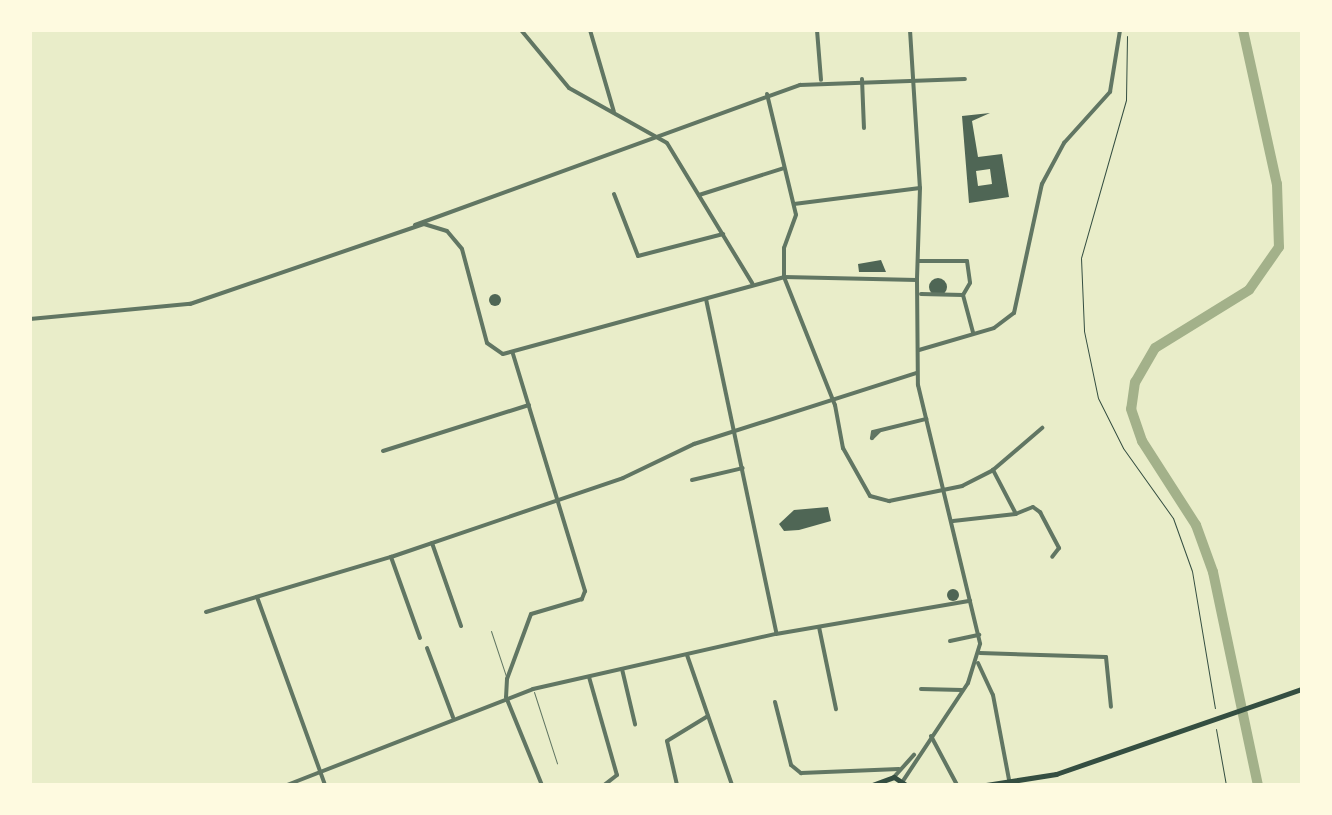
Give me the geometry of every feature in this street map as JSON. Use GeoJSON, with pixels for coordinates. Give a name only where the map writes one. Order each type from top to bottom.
{"type":"FeatureCollection","features":[{"type":"Feature","properties":{"kind":"main road"},"geometry":{"type":"LineString","coordinates":[[986,785],[1009,784],[1125,750],[1302,688]]}},
{"type":"Feature","properties":{"kind":"main road"},"geometry":{"type":"LineString","coordinates":[[872,785],[894,777],[904,783]]}},
{"type":"Feature","properties":{"kind":"street"},"geometry":{"type":"LineString","coordinates":[[521,30],[566,86],[655,134],[699,196],[752,283]]}},
{"type":"Feature","properties":{"kind":"street"},"geometry":{"type":"LineString","coordinates":[[590,30],[614,112]]}},
{"type":"Feature","properties":{"kind":"street"},"geometry":{"type":"LineString","coordinates":[[818,30],[820,80]]}},
{"type":"Feature","properties":{"kind":"street"},"geometry":{"type":"LineString","coordinates":[[904,783],[918,753],[964,690],[980,653],[953,521],[916,373],[921,294],[917,280],[920,188],[910,30]]}},
{"type":"Feature","properties":{"kind":"street"},"geometry":{"type":"LineString","coordinates":[[918,350],[973,333],[1014,313],[1048,170],[1110,92],[1123,30]]}},
{"type":"Feature","properties":{"kind":"street"},"geometry":{"type":"LineString","coordinates":[[862,79],[864,128]]}},
{"type":"Feature","properties":{"kind":"street"},"geometry":{"type":"LineString","coordinates":[[30,319],[190,304],[767,94],[820,80],[964,79]]}},
{"type":"Feature","properties":{"kind":"street"},"geometry":{"type":"LineString","coordinates":[[767,94],[794,204],[784,276],[844,448],[870,496],[878,502],[945,492],[994,470],[1042,428]]}},
{"type":"Feature","properties":{"kind":"street"},"geometry":{"type":"LineString","coordinates":[[699,196],[784,168]]}},
{"type":"Feature","properties":{"kind":"street"},"geometry":{"type":"LineString","coordinates":[[794,204],[920,188]]}},
{"type":"Feature","properties":{"kind":"street"},"geometry":{"type":"LineString","coordinates":[[614,194],[638,256],[723,234]]}},
{"type":"Feature","properties":{"kind":"street"},"geometry":{"type":"LineString","coordinates":[[434,226],[438,215]]}},
{"type":"Feature","properties":{"kind":"street"},"geometry":{"type":"LineString","coordinates":[[414,225],[434,226],[462,249],[487,343],[513,354],[784,276],[878,275],[917,280]]}},
{"type":"Feature","properties":{"kind":"street"},"geometry":{"type":"LineString","coordinates":[[919,261],[964,257],[970,283],[962,295],[973,333]]}},
{"type":"Feature","properties":{"kind":"street"},"geometry":{"type":"LineString","coordinates":[[921,294],[962,295]]}},
{"type":"Feature","properties":{"kind":"street"},"geometry":{"type":"LineString","coordinates":[[706,299],[776,634]]}},
{"type":"Feature","properties":{"kind":"street"},"geometry":{"type":"LineString","coordinates":[[920,335],[932,344]]}},
{"type":"Feature","properties":{"kind":"street"},"geometry":{"type":"LineString","coordinates":[[513,354],[585,595],[531,614],[507,679],[506,696],[542,785]]}},
{"type":"Feature","properties":{"kind":"street"},"geometry":{"type":"LineString","coordinates":[[206,612],[391,557],[558,499],[694,444],[736,435],[829,398],[916,373]]}},
{"type":"Feature","properties":{"kind":"street"},"geometry":{"type":"LineString","coordinates":[[383,451],[529,405]]}},
{"type":"Feature","properties":{"kind":"street"},"geometry":{"type":"LineString","coordinates":[[879,430],[926,419]]}},
{"type":"Feature","properties":{"kind":"street"},"geometry":{"type":"LineString","coordinates":[[692,480],[743,468]]}},
{"type":"Feature","properties":{"kind":"street"},"geometry":{"type":"LineString","coordinates":[[994,470],[1016,514]]}},
{"type":"Feature","properties":{"kind":"street"},"geometry":{"type":"LineString","coordinates":[[953,521],[1016,514],[1034,507],[1059,548],[1052,558]]}},
{"type":"Feature","properties":{"kind":"street"},"geometry":{"type":"LineString","coordinates":[[432,543],[462,626]]}},
{"type":"Feature","properties":{"kind":"street"},"geometry":{"type":"LineString","coordinates":[[391,557],[420,638]]}},
{"type":"Feature","properties":{"kind":"street"},"geometry":{"type":"LineString","coordinates":[[257,596],[324,785]]}},
{"type":"Feature","properties":{"kind":"street"},"geometry":{"type":"LineString","coordinates":[[287,785],[506,696],[776,634],[970,601]]}},
{"type":"Feature","properties":{"kind":"street"},"geometry":{"type":"LineString","coordinates":[[819,627],[836,708]]}},
{"type":"Feature","properties":{"kind":"street"},"geometry":{"type":"LineString","coordinates":[[950,641],[979,635]]}},
{"type":"Feature","properties":{"kind":"street"},"geometry":{"type":"LineString","coordinates":[[428,648],[453,716]]}},
{"type":"Feature","properties":{"kind":"street"},"geometry":{"type":"LineString","coordinates":[[980,653],[1106,657],[1111,706]]}},
{"type":"Feature","properties":{"kind":"street"},"geometry":{"type":"LineString","coordinates":[[688,656],[732,785]]}},
{"type":"Feature","properties":{"kind":"street"},"geometry":{"type":"LineString","coordinates":[[978,663],[993,695],[1009,784]]}},
{"type":"Feature","properties":{"kind":"street"},"geometry":{"type":"LineString","coordinates":[[622,669],[635,724]]}},
{"type":"Feature","properties":{"kind":"street"},"geometry":{"type":"LineString","coordinates":[[588,676],[617,775],[604,785]]}},
{"type":"Feature","properties":{"kind":"street"},"geometry":{"type":"LineString","coordinates":[[922,690],[964,690]]}},
{"type":"Feature","properties":{"kind":"street"},"geometry":{"type":"LineString","coordinates":[[775,702],[791,765],[801,773],[899,769]]}},
{"type":"Feature","properties":{"kind":"street"},"geometry":{"type":"LineString","coordinates":[[676,785],[667,741],[708,716]]}},
{"type":"Feature","properties":{"kind":"street"},"geometry":{"type":"LineString","coordinates":[[931,736],[956,785]]}},
{"type":"Feature","properties":{"kind":"street"},"geometry":{"type":"LineString","coordinates":[[894,777],[918,753]]}},
{"type":"Feature","properties":{"kind":"lane"},"geometry":{"type":"LineString","coordinates":[[491,631],[507,679]]}},
{"type":"Feature","properties":{"kind":"lane"},"geometry":{"type":"LineString","coordinates":[[533,689],[557,763]]}},
{"type":"Feature","properties":{"kind":"path"},"geometry":{"type":"LineString","coordinates":[[1123,30],[1126,100],[1081,258],[1084,331],[1098,398],[1123,448],[1173,518],[1192,571],[1226,785]]}},
{"type":"Feature","properties":{"kind":"building"},"geometry":{"type":"Polygon","coordinates":[[[990,113],[972,121],[978,157],[1002,154],[1009,197],[969,203],[962,116],[990,113]],[[990,169],[976,171],[978,186],[992,184],[990,169]]]}},
{"type":"Feature","properties":{"kind":"building"},"geometry":{"type":"Polygon","coordinates":[[[881,260],[886,272],[859,272],[858,264],[881,260]]]}},
{"type":"Feature","properties":{"kind":"building"},"geometry":{"type":"Polygon","coordinates":[[[938,278],[945,280],[945,294],[938,296],[931,294],[929,287],[931,280],[938,278]]]}},
{"type":"Feature","properties":{"kind":"building"},"geometry":{"type":"Polygon","coordinates":[[[495,294],[501,300],[495,306],[489,300],[495,294]]]}},
{"type":"Feature","properties":{"kind":"building"},"geometry":{"type":"Polygon","coordinates":[[[828,507],[831,521],[784,531],[779,524],[794,510],[828,507]]]}},
{"type":"Feature","properties":{"kind":"building"},"geometry":{"type":"Polygon","coordinates":[[[953,589],[959,595],[953,601],[947,595],[953,589]]]}},
{"type":"Feature","properties":{"kind":"waterway"},"geometry":{"type":"LineString","coordinates":[[1243,30],[1277,184],[1279,247],[1249,290],[1155,348],[1135,382],[1131,409],[1142,441],[1196,525],[1213,572],[1258,785]]}}]}
